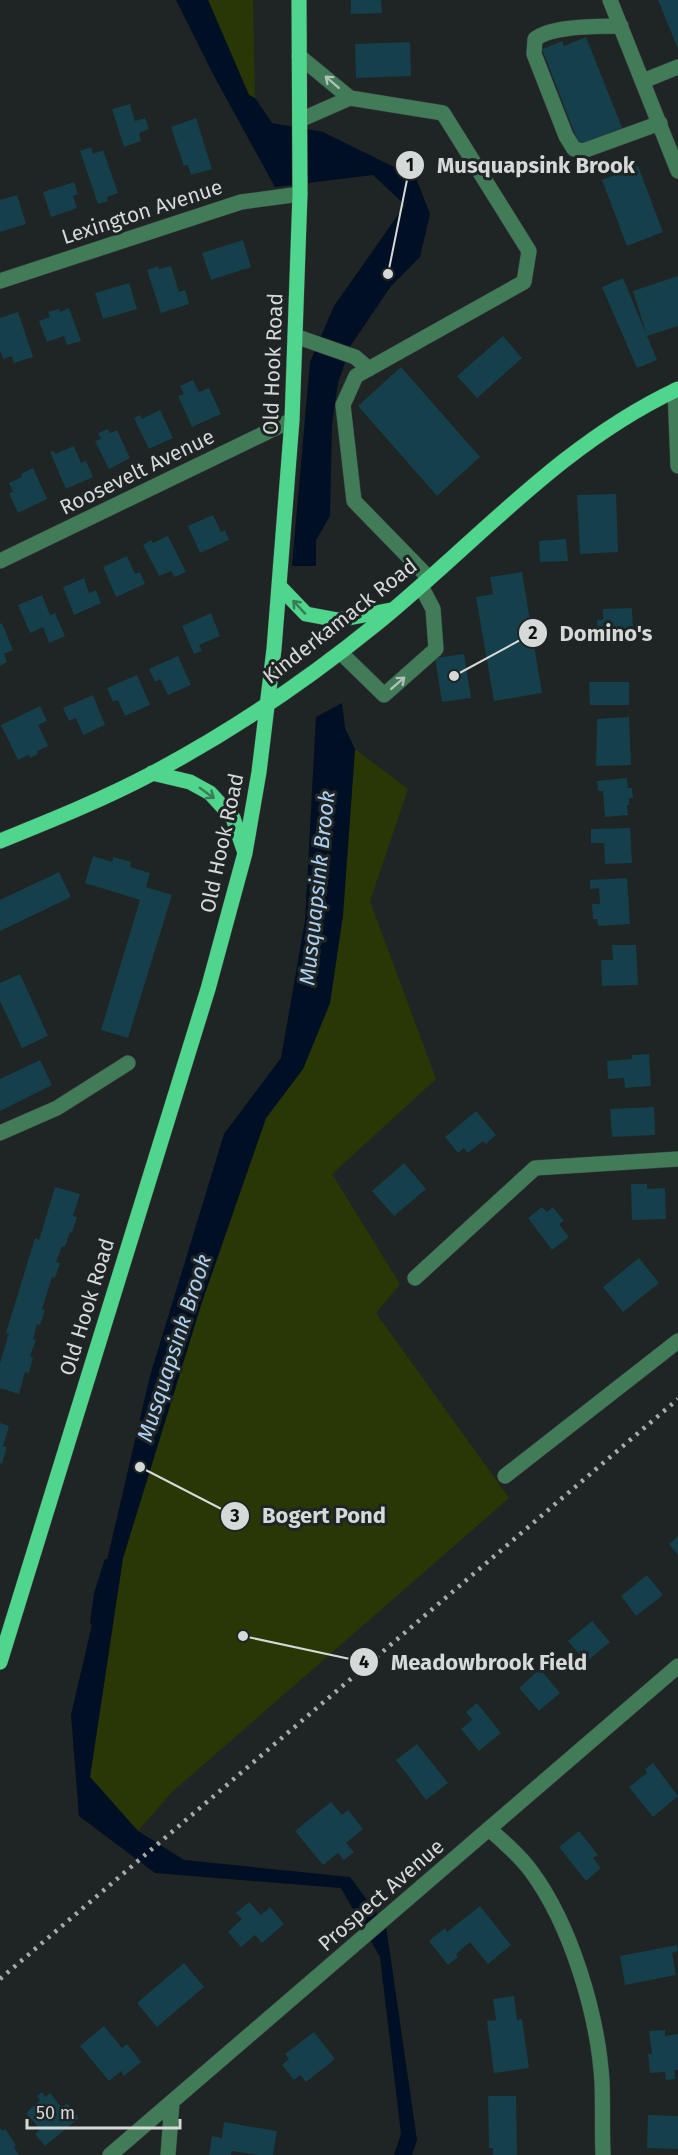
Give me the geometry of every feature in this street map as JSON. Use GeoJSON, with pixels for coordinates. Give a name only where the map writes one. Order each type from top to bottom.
{"type":"FeatureCollection","features":[{"type":"Feature","properties":{"kind":"main road","name":"Old Hook Road"},"geometry":{"type":"LineString","coordinates":[[0,1662],[204,1000],[244,853],[259,772],[280,587],[292,420],[302,338],[299,0]]}},
{"type":"Feature","properties":{"kind":"main road","name":"Kinderkamack Road"},"geometry":{"type":"LineString","coordinates":[[0,841],[72,812],[152,773],[268,705],[341,652],[394,609],[583,445],[623,418],[677,390]]}},
{"type":"Feature","properties":{"kind":"main road"},"geometry":{"type":"LineString","coordinates":[[280,587],[306,614],[338,620],[394,609]]}},
{"type":"Feature","properties":{"kind":"main road"},"geometry":{"type":"LineString","coordinates":[[152,773],[189,782],[210,793],[233,818],[244,853]]}},
{"type":"Feature","properties":{"kind":"street"},"geometry":{"type":"LineString","coordinates":[[610,0],[678,171]]}},
{"type":"Feature","properties":{"kind":"street"},"geometry":{"type":"LineString","coordinates":[[621,26],[563,30],[542,34],[535,39],[534,54],[566,136],[574,148],[583,151],[660,123]]}},
{"type":"Feature","properties":{"kind":"street"},"geometry":{"type":"LineString","coordinates":[[299,56],[350,98],[443,113],[529,251],[524,282],[356,376],[343,405],[354,501],[425,582],[433,609],[436,649],[384,695],[341,652]]}},
{"type":"Feature","properties":{"kind":"street"},"geometry":{"type":"LineString","coordinates":[[643,81],[678,67]]}},
{"type":"Feature","properties":{"kind":"street"},"geometry":{"type":"LineString","coordinates":[[300,120],[350,98]]}},
{"type":"Feature","properties":{"kind":"street","name":"Lexington Avenue"},"geometry":{"type":"LineString","coordinates":[[0,281],[241,202],[300,194]]}},
{"type":"Feature","properties":{"kind":"street"},"geometry":{"type":"LineString","coordinates":[[302,338],[355,357],[369,369]]}},
{"type":"Feature","properties":{"kind":"street"},"geometry":{"type":"LineString","coordinates":[[677,390],[678,465]]}},
{"type":"Feature","properties":{"kind":"street","name":"Roosevelt Avenue"},"geometry":{"type":"LineString","coordinates":[[0,561],[292,420]]}},
{"type":"Feature","properties":{"kind":"street"},"geometry":{"type":"LineString","coordinates":[[0,1133],[57,1108],[128,1063]]}},
{"type":"Feature","properties":{"kind":"street"},"geometry":{"type":"LineString","coordinates":[[415,1278],[535,1168],[678,1159]]}},
{"type":"Feature","properties":{"kind":"street"},"geometry":{"type":"LineString","coordinates":[[505,1476],[678,1341]]}},
{"type":"Feature","properties":{"kind":"street","name":"Prospect Avenue"},"geometry":{"type":"LineString","coordinates":[[110,2155],[678,1666]]}},
{"type":"Feature","properties":{"kind":"street"},"geometry":{"type":"LineString","coordinates":[[489,1829],[510,1847],[532,1872],[573,1950],[587,1993],[596,2036],[602,2081],[603,2155]]}},
{"type":"Feature","properties":{"kind":"street"},"geometry":{"type":"LineString","coordinates":[[168,2155],[172,2103]]}},
{"type":"Feature","properties":{"kind":"green space"},"geometry":{"type":"Polygon","coordinates":[[[208,0],[253,0],[255,98],[249,95],[208,0]]]}},
{"type":"Feature","properties":{"kind":"green space"},"geometry":{"type":"Polygon","coordinates":[[[355,749],[408,789],[370,901],[436,1079],[332,1174],[400,1284],[376,1313],[509,1498],[171,1793],[138,1831],[90,1777],[123,1558],[201,1305],[266,1118],[303,1069],[330,1003],[343,915],[355,749]]]}},
{"type":"Feature","properties":{"kind":"water"},"geometry":{"type":"Polygon","coordinates":[[[176,0],[208,0],[249,95],[255,98],[272,123],[323,132],[416,178],[430,214],[420,257],[391,286],[351,345],[338,383],[332,424],[330,516],[316,540],[316,566],[292,566],[310,362],[334,306],[405,205],[373,175],[275,187],[214,76],[176,0]]]}},
{"type":"Feature","properties":{"kind":"water"},"geometry":{"type":"Polygon","coordinates":[[[342,703],[345,728],[355,749],[343,915],[330,1003],[303,1069],[266,1118],[201,1305],[123,1558],[90,1777],[138,1831],[184,1860],[350,1877],[386,1926],[417,2140],[412,2155],[394,2155],[401,2134],[380,1957],[341,1888],[155,1873],[79,1816],[71,1715],[150,1376],[224,1134],[281,1058],[305,921],[316,717],[342,703]]]}},
{"type":"Feature","properties":{"kind":"building"},"geometry":{"type":"Polygon","coordinates":[[[351,0],[381,0],[382,13],[351,14],[351,0]]]}},
{"type":"Feature","properties":{"kind":"building"},"geometry":{"type":"Polygon","coordinates":[[[658,0],[678,0],[678,49],[658,0]]]}},
{"type":"Feature","properties":{"kind":"building"},"geometry":{"type":"Polygon","coordinates":[[[586,37],[623,130],[580,147],[542,49],[562,41],[564,46],[586,37]]]}},
{"type":"Feature","properties":{"kind":"building"},"geometry":{"type":"Polygon","coordinates":[[[410,42],[411,76],[356,78],[355,44],[410,42]]]}},
{"type":"Feature","properties":{"kind":"building"},"geometry":{"type":"Polygon","coordinates":[[[130,104],[135,121],[145,118],[149,129],[139,133],[141,141],[124,147],[112,109],[130,104]]]}},
{"type":"Feature","properties":{"kind":"building"},"geometry":{"type":"Polygon","coordinates":[[[196,118],[212,169],[191,175],[188,165],[184,166],[171,127],[196,118]]]}},
{"type":"Feature","properties":{"kind":"building"},"geometry":{"type":"Polygon","coordinates":[[[91,147],[93,154],[103,150],[118,193],[107,197],[108,201],[98,204],[80,151],[91,147]]]}},
{"type":"Feature","properties":{"kind":"building"},"geometry":{"type":"Polygon","coordinates":[[[638,166],[663,232],[627,246],[602,180],[638,166]]]}},
{"type":"Feature","properties":{"kind":"building"},"geometry":{"type":"Polygon","coordinates":[[[74,182],[78,194],[73,196],[77,208],[51,217],[43,192],[74,182]]]}},
{"type":"Feature","properties":{"kind":"building"},"geometry":{"type":"Polygon","coordinates":[[[17,195],[26,224],[0,232],[0,200],[17,195]]]}},
{"type":"Feature","properties":{"kind":"building"},"geometry":{"type":"Polygon","coordinates":[[[243,240],[251,267],[211,280],[202,253],[243,240]]]}},
{"type":"Feature","properties":{"kind":"building"},"geometry":{"type":"Polygon","coordinates":[[[158,266],[159,269],[171,266],[179,292],[185,290],[189,304],[161,313],[147,270],[158,266]]]}},
{"type":"Feature","properties":{"kind":"building"},"geometry":{"type":"Polygon","coordinates":[[[678,276],[678,326],[647,336],[633,291],[678,276]]]}},
{"type":"Feature","properties":{"kind":"building"},"geometry":{"type":"Polygon","coordinates":[[[623,278],[657,360],[637,368],[602,287],[623,278]]]}},
{"type":"Feature","properties":{"kind":"building"},"geometry":{"type":"Polygon","coordinates":[[[129,283],[137,309],[103,319],[95,293],[129,283]]]}},
{"type":"Feature","properties":{"kind":"building"},"geometry":{"type":"Polygon","coordinates":[[[69,308],[81,341],[67,345],[64,336],[47,342],[39,321],[50,317],[48,312],[59,309],[60,312],[69,308]]]}},
{"type":"Feature","properties":{"kind":"building"},"geometry":{"type":"Polygon","coordinates":[[[18,312],[33,357],[14,363],[12,356],[3,359],[0,351],[0,318],[18,312]]]}},
{"type":"Feature","properties":{"kind":"building"},"geometry":{"type":"Polygon","coordinates":[[[503,336],[522,358],[477,398],[457,376],[503,336]]]}},
{"type":"Feature","properties":{"kind":"building"},"geometry":{"type":"Polygon","coordinates":[[[401,367],[480,457],[437,496],[358,406],[401,367]]]}},
{"type":"Feature","properties":{"kind":"building"},"geometry":{"type":"Polygon","coordinates":[[[193,380],[199,392],[209,388],[221,414],[192,427],[178,396],[184,394],[180,386],[193,380]]]}},
{"type":"Feature","properties":{"kind":"building"},"geometry":{"type":"Polygon","coordinates":[[[160,410],[173,438],[149,449],[134,418],[140,415],[142,419],[160,410]]]}},
{"type":"Feature","properties":{"kind":"building"},"geometry":{"type":"Polygon","coordinates":[[[108,429],[110,433],[117,430],[130,458],[109,469],[95,441],[101,439],[98,433],[108,429]]]}},
{"type":"Feature","properties":{"kind":"building"},"geometry":{"type":"Polygon","coordinates":[[[74,446],[81,463],[86,461],[93,477],[66,489],[50,452],[54,451],[55,454],[74,446]]]}},
{"type":"Feature","properties":{"kind":"building"},"geometry":{"type":"Polygon","coordinates":[[[33,468],[47,499],[18,513],[9,493],[13,492],[9,483],[22,477],[21,474],[33,468]]]}},
{"type":"Feature","properties":{"kind":"building"},"geometry":{"type":"Polygon","coordinates":[[[616,494],[618,552],[580,554],[577,495],[616,494]]]}},
{"type":"Feature","properties":{"kind":"building"},"geometry":{"type":"Polygon","coordinates":[[[213,515],[221,532],[225,530],[229,540],[200,553],[188,526],[213,515]]]}},
{"type":"Feature","properties":{"kind":"building"},"geometry":{"type":"Polygon","coordinates":[[[168,536],[186,572],[175,577],[171,571],[159,576],[143,545],[151,540],[153,543],[168,536]]]}},
{"type":"Feature","properties":{"kind":"building"},"geometry":{"type":"Polygon","coordinates":[[[566,539],[568,561],[540,562],[539,541],[566,539]]]}},
{"type":"Feature","properties":{"kind":"building"},"geometry":{"type":"Polygon","coordinates":[[[127,556],[135,574],[140,572],[145,584],[116,597],[103,567],[127,556]]]}},
{"type":"Feature","properties":{"kind":"building"},"geometry":{"type":"Polygon","coordinates":[[[522,572],[542,693],[494,701],[476,597],[493,594],[490,577],[522,572]]]}},
{"type":"Feature","properties":{"kind":"building"},"geometry":{"type":"Polygon","coordinates":[[[84,578],[89,593],[96,590],[101,603],[74,615],[63,587],[84,578]]]}},
{"type":"Feature","properties":{"kind":"building"},"geometry":{"type":"Polygon","coordinates":[[[42,595],[50,615],[55,613],[65,636],[49,643],[43,627],[30,633],[18,605],[42,595]]]}},
{"type":"Feature","properties":{"kind":"building"},"geometry":{"type":"Polygon","coordinates":[[[632,608],[633,631],[598,635],[597,620],[603,620],[603,609],[632,608]]]}},
{"type":"Feature","properties":{"kind":"building"},"geometry":{"type":"Polygon","coordinates":[[[211,613],[220,636],[199,645],[202,651],[194,654],[182,626],[211,613]]]}},
{"type":"Feature","properties":{"kind":"building"},"geometry":{"type":"Polygon","coordinates":[[[2,623],[13,650],[4,654],[7,662],[0,666],[0,624],[2,623]]]}},
{"type":"Feature","properties":{"kind":"building"},"geometry":{"type":"Polygon","coordinates":[[[464,654],[471,698],[442,702],[435,658],[464,654]]]}},
{"type":"Feature","properties":{"kind":"building"},"geometry":{"type":"Polygon","coordinates":[[[178,656],[191,685],[168,695],[160,679],[155,682],[149,669],[178,656]]]}},
{"type":"Feature","properties":{"kind":"building"},"geometry":{"type":"Polygon","coordinates":[[[137,675],[150,705],[125,716],[118,700],[113,702],[107,688],[137,675]]]}},
{"type":"Feature","properties":{"kind":"building"},"geometry":{"type":"Polygon","coordinates":[[[589,682],[629,682],[629,705],[590,705],[589,682]]]}},
{"type":"Feature","properties":{"kind":"building"},"geometry":{"type":"Polygon","coordinates":[[[93,695],[105,725],[83,735],[76,718],[69,721],[63,708],[93,695]]]}},
{"type":"Feature","properties":{"kind":"building"},"geometry":{"type":"Polygon","coordinates":[[[40,706],[47,721],[38,725],[48,746],[37,751],[38,754],[30,758],[29,755],[18,760],[1,725],[40,706]]]}},
{"type":"Feature","properties":{"kind":"building"},"geometry":{"type":"Polygon","coordinates":[[[629,717],[631,765],[596,766],[597,719],[629,717]]]}},
{"type":"Feature","properties":{"kind":"building"},"geometry":{"type":"Polygon","coordinates":[[[627,778],[628,788],[632,788],[633,798],[629,798],[628,815],[605,817],[603,791],[598,791],[597,781],[627,778]]]}},
{"type":"Feature","properties":{"kind":"building"},"geometry":{"type":"Polygon","coordinates":[[[630,828],[632,863],[605,864],[604,843],[591,843],[591,829],[630,828]]]}},
{"type":"Feature","properties":{"kind":"building"},"geometry":{"type":"Polygon","coordinates":[[[93,856],[112,862],[113,857],[131,862],[130,867],[150,873],[146,887],[172,895],[128,1038],[101,1030],[140,900],[85,883],[93,856]]]}},
{"type":"Feature","properties":{"kind":"building"},"geometry":{"type":"Polygon","coordinates":[[[59,872],[71,897],[0,931],[0,900],[59,872]]]}},
{"type":"Feature","properties":{"kind":"building"},"geometry":{"type":"Polygon","coordinates":[[[627,878],[630,924],[598,926],[597,919],[593,919],[592,904],[600,904],[599,888],[590,889],[590,880],[627,878]]]}},
{"type":"Feature","properties":{"kind":"building"},"geometry":{"type":"Polygon","coordinates":[[[612,945],[636,945],[638,985],[602,986],[601,960],[613,960],[612,945]]]}},
{"type":"Feature","properties":{"kind":"building"},"geometry":{"type":"Polygon","coordinates":[[[20,974],[48,1036],[22,1048],[0,1001],[0,983],[20,974]]]}},
{"type":"Feature","properties":{"kind":"building"},"geometry":{"type":"Polygon","coordinates":[[[649,1054],[651,1086],[625,1088],[624,1078],[608,1079],[607,1061],[632,1059],[632,1055],[649,1054]]]}},
{"type":"Feature","properties":{"kind":"building"},"geometry":{"type":"Polygon","coordinates":[[[40,1060],[52,1085],[0,1111],[0,1079],[40,1060]]]}},
{"type":"Feature","properties":{"kind":"building"},"geometry":{"type":"Polygon","coordinates":[[[654,1107],[655,1135],[612,1137],[610,1109],[654,1107]]]}},
{"type":"Feature","properties":{"kind":"building"},"geometry":{"type":"Polygon","coordinates":[[[476,1111],[496,1135],[486,1144],[483,1141],[468,1153],[464,1148],[458,1153],[445,1137],[476,1111]]]}},
{"type":"Feature","properties":{"kind":"building"},"geometry":{"type":"Polygon","coordinates":[[[404,1163],[426,1189],[394,1216],[372,1191],[404,1163]]]}},
{"type":"Feature","properties":{"kind":"building"},"geometry":{"type":"Polygon","coordinates":[[[631,1184],[647,1184],[647,1189],[665,1188],[666,1219],[632,1220],[631,1184]]]}},
{"type":"Feature","properties":{"kind":"building"},"geometry":{"type":"Polygon","coordinates":[[[55,1187],[80,1194],[73,1216],[77,1217],[72,1233],[70,1232],[65,1247],[62,1246],[56,1262],[60,1263],[55,1278],[52,1277],[42,1309],[45,1310],[40,1325],[37,1324],[33,1339],[36,1340],[30,1356],[33,1358],[29,1373],[25,1372],[19,1394],[0,1388],[0,1363],[9,1333],[6,1333],[35,1238],[39,1240],[55,1187]]]}},
{"type":"Feature","properties":{"kind":"building"},"geometry":{"type":"Polygon","coordinates":[[[542,1207],[547,1212],[553,1207],[564,1221],[559,1224],[569,1237],[552,1250],[528,1218],[542,1207]]]}},
{"type":"Feature","properties":{"kind":"building"},"geometry":{"type":"Polygon","coordinates":[[[639,1258],[659,1283],[623,1312],[603,1287],[639,1258]]]}},
{"type":"Feature","properties":{"kind":"building"},"geometry":{"type":"Polygon","coordinates":[[[0,1423],[9,1426],[3,1446],[7,1447],[2,1464],[0,1463],[0,1423]]]}},
{"type":"Feature","properties":{"kind":"building"},"geometry":{"type":"Polygon","coordinates":[[[678,1536],[678,1555],[669,1544],[678,1536]]]}},
{"type":"Feature","properties":{"kind":"building"},"geometry":{"type":"Polygon","coordinates":[[[647,1575],[663,1595],[636,1616],[621,1596],[647,1575]]]}},
{"type":"Feature","properties":{"kind":"building"},"geometry":{"type":"Polygon","coordinates":[[[592,1621],[610,1642],[586,1662],[568,1641],[592,1621]]]}},
{"type":"Feature","properties":{"kind":"building"},"geometry":{"type":"Polygon","coordinates":[[[540,1669],[560,1693],[539,1711],[519,1688],[540,1669]]]}},
{"type":"Feature","properties":{"kind":"building"},"geometry":{"type":"Polygon","coordinates":[[[477,1703],[501,1733],[479,1751],[461,1729],[472,1720],[466,1712],[477,1703]]]}},
{"type":"Feature","properties":{"kind":"building"},"geometry":{"type":"Polygon","coordinates":[[[417,1744],[448,1783],[426,1800],[396,1760],[417,1744]]]}},
{"type":"Feature","properties":{"kind":"building"},"geometry":{"type":"Polygon","coordinates":[[[653,1763],[678,1796],[653,1817],[629,1787],[647,1773],[645,1769],[653,1763]]]}},
{"type":"Feature","properties":{"kind":"building"},"geometry":{"type":"Polygon","coordinates":[[[331,1802],[342,1815],[348,1810],[363,1829],[346,1843],[354,1852],[344,1860],[338,1853],[323,1865],[295,1831],[331,1802]]]}},
{"type":"Feature","properties":{"kind":"building"},"geometry":{"type":"Polygon","coordinates":[[[579,1831],[598,1855],[593,1858],[601,1868],[586,1881],[559,1847],[579,1831]]]}},
{"type":"Feature","properties":{"kind":"building"},"geometry":{"type":"Polygon","coordinates":[[[249,1902],[261,1915],[270,1907],[284,1924],[262,1943],[255,1935],[241,1947],[228,1932],[242,1919],[236,1913],[249,1902]]]}},
{"type":"Feature","properties":{"kind":"building"},"geometry":{"type":"Polygon","coordinates":[[[480,1906],[511,1945],[488,1964],[470,1942],[456,1954],[458,1957],[448,1965],[429,1941],[445,1928],[447,1932],[480,1906]]]}},
{"type":"Feature","properties":{"kind":"building"},"geometry":{"type":"Polygon","coordinates":[[[677,1945],[678,1951],[672,1953],[676,1975],[625,1985],[620,1956],[677,1945]]]}},
{"type":"Feature","properties":{"kind":"building"},"geometry":{"type":"Polygon","coordinates":[[[184,1963],[204,1987],[157,2027],[137,2003],[184,1963]]]}},
{"type":"Feature","properties":{"kind":"building"},"geometry":{"type":"Polygon","coordinates":[[[514,1996],[517,2020],[522,2019],[529,2068],[494,2073],[487,2021],[496,2020],[493,1999],[514,1996]]]}},
{"type":"Feature","properties":{"kind":"building"},"geometry":{"type":"Polygon","coordinates":[[[104,2026],[122,2048],[127,2044],[141,2062],[124,2076],[121,2071],[109,2081],[80,2046],[104,2026]]]}},
{"type":"Feature","properties":{"kind":"building"},"geometry":{"type":"Polygon","coordinates":[[[665,2030],[665,2036],[678,2034],[678,2070],[674,2070],[675,2079],[666,2080],[665,2072],[650,2073],[648,2054],[652,2054],[649,2031],[665,2030]]]}},
{"type":"Feature","properties":{"kind":"building"},"geometry":{"type":"Polygon","coordinates":[[[314,2032],[335,2059],[306,2082],[300,2075],[294,2080],[282,2065],[289,2059],[285,2054],[314,2032]]]}},
{"type":"Feature","properties":{"kind":"building"},"geometry":{"type":"Polygon","coordinates":[[[42,2092],[45,2097],[50,2093],[62,2108],[67,2103],[79,2118],[45,2146],[35,2134],[40,2129],[26,2113],[40,2100],[37,2096],[42,2092]]]}},
{"type":"Feature","properties":{"kind":"building"},"geometry":{"type":"Polygon","coordinates":[[[488,2096],[516,2096],[517,2155],[493,2155],[493,2148],[489,2148],[488,2096]]]}},
{"type":"Feature","properties":{"kind":"building"},"geometry":{"type":"Polygon","coordinates":[[[648,2115],[678,2116],[678,2149],[647,2148],[648,2115]]]}},
{"type":"Feature","properties":{"kind":"building"},"geometry":{"type":"Polygon","coordinates":[[[224,2122],[277,2131],[273,2155],[232,2151],[231,2155],[209,2155],[212,2136],[222,2138],[224,2122]]]}},
{"type":"Feature","properties":{"kind":"building"},"geometry":{"type":"Polygon","coordinates":[[[0,2128],[3,2131],[5,2129],[16,2145],[14,2147],[19,2155],[0,2155],[0,2128]]]}},
{"type":"Feature","properties":{"kind":"waterway","name":"Musquapsink Brook"},"geometry":{"type":"LineString","coordinates":[[93,1622],[97,1594],[107,1562]]}},
{"type":"Feature","properties":{"kind":"railway"},"geometry":{"type":"LineString","coordinates":[[0,1979],[678,1399]]}},
{"type":"Feature","properties":{"kind":"place","name":"Musquapsink Brook"},"geometry":{"type":"Point","coordinates":[388,274]}},
{"type":"Feature","properties":{"kind":"place","name":"Domino's"},"geometry":{"type":"Point","coordinates":[454,676]}},
{"type":"Feature","properties":{"kind":"place","name":"Bogert Pond"},"geometry":{"type":"Point","coordinates":[140,1467]}},
{"type":"Feature","properties":{"kind":"place","name":"Meadowbrook Field"},"geometry":{"type":"Point","coordinates":[243,1636]}}]}
